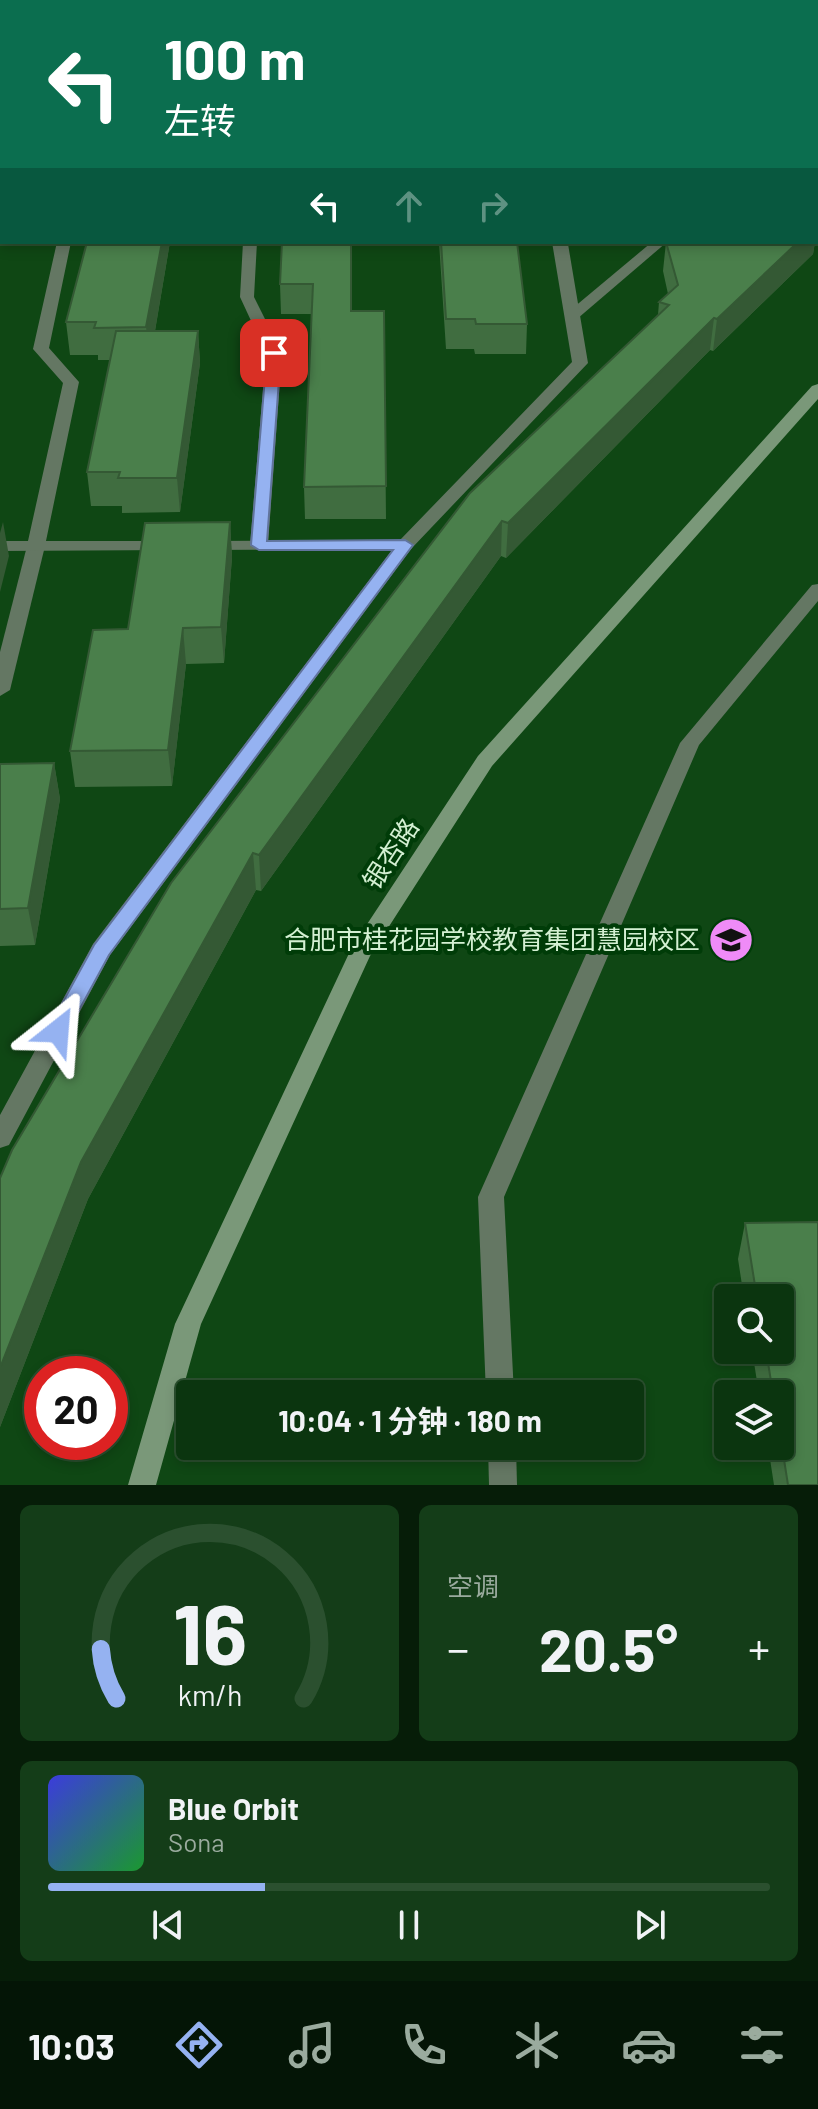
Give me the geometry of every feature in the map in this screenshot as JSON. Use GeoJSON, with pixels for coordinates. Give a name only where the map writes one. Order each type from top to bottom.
{"type":"FeatureCollection","features":[{"type":"Feature","properties":{"kind":"street"},"geometry":{"type":"LineString","coordinates":[[0,690],[36,546],[71,382],[41,349],[64,244]]}},
{"type":"Feature","properties":{"kind":"street"},"geometry":{"type":"LineString","coordinates":[[250,244],[247,297],[274,353],[259,545]]}},
{"type":"Feature","properties":{"kind":"street"},"geometry":{"type":"LineString","coordinates":[[0,1138],[101,950],[405,545],[580,363],[559,244]]}},
{"type":"Feature","properties":{"kind":"street"},"geometry":{"type":"LineString","coordinates":[[572,316],[658,244]]}},
{"type":"Feature","properties":{"kind":"street","name":"银杏路"},"geometry":{"type":"LineString","coordinates":[[142,1485],[188,1324],[360,953],[485,761],[818,389]]}},
{"type":"Feature","properties":{"kind":"street"},"geometry":{"type":"LineString","coordinates":[[0,546],[405,545]]}},
{"type":"Feature","properties":{"kind":"street"},"geometry":{"type":"LineString","coordinates":[[499,1380],[491,1197],[690,743],[818,589]]}},
{"type":"Feature","properties":{"kind":"street"},"geometry":{"type":"LineString","coordinates":[[502,1460],[503,1485]]}},
{"type":"Feature","properties":{"kind":"building"},"geometry":{"type":"Polygon","coordinates":[[[86,244],[162,244],[146,327],[94,328],[96,322],[66,322],[86,244]]]}},
{"type":"Feature","properties":{"kind":"building"},"geometry":{"type":"Polygon","coordinates":[[[282,244],[351,244],[351,311],[384,311],[386,486],[304,487],[313,284],[280,284],[282,244]]]}},
{"type":"Feature","properties":{"kind":"building"},"geometry":{"type":"Polygon","coordinates":[[[441,244],[517,244],[527,324],[476,324],[475,319],[446,319],[441,244]]]}},
{"type":"Feature","properties":{"kind":"building"},"geometry":{"type":"Polygon","coordinates":[[[667,244],[796,244],[717,319],[714,318],[508,523],[502,521],[259,855],[253,853],[81,1162],[0,1368],[0,1178],[12,1150],[171,883],[470,493],[669,305],[659,302],[678,285],[667,244]]]}},
{"type":"Feature","properties":{"kind":"building"},"geometry":{"type":"Polygon","coordinates":[[[116,331],[198,331],[177,478],[118,478],[120,472],[87,472],[116,331]]]}},
{"type":"Feature","properties":{"kind":"building"},"geometry":{"type":"Polygon","coordinates":[[[230,522],[221,627],[183,628],[168,750],[70,751],[93,630],[128,629],[145,523],[230,522]]]}},
{"type":"Feature","properties":{"kind":"building"},"geometry":{"type":"Polygon","coordinates":[[[54,763],[28,908],[0,909],[0,764],[54,763]]]}},
{"type":"Feature","properties":{"kind":"building"},"geometry":{"type":"Polygon","coordinates":[[[818,1222],[818,1485],[788,1485],[784,1460],[794,1460],[794,1380],[771,1380],[768,1364],[794,1364],[794,1284],[755,1284],[745,1223],[818,1222]]]}},
{"type":"Feature","properties":{"kind":"place","name":"合肥市桂花园学校教育集团慧园校区"},"geometry":{"type":"Point","coordinates":[731,940]}},
{"type":"Feature","properties":{"kind":"route"},"geometry":{"type":"LineString","coordinates":[[58,1031],[101,950],[405,545],[259,545],[274,353]]}}]}
